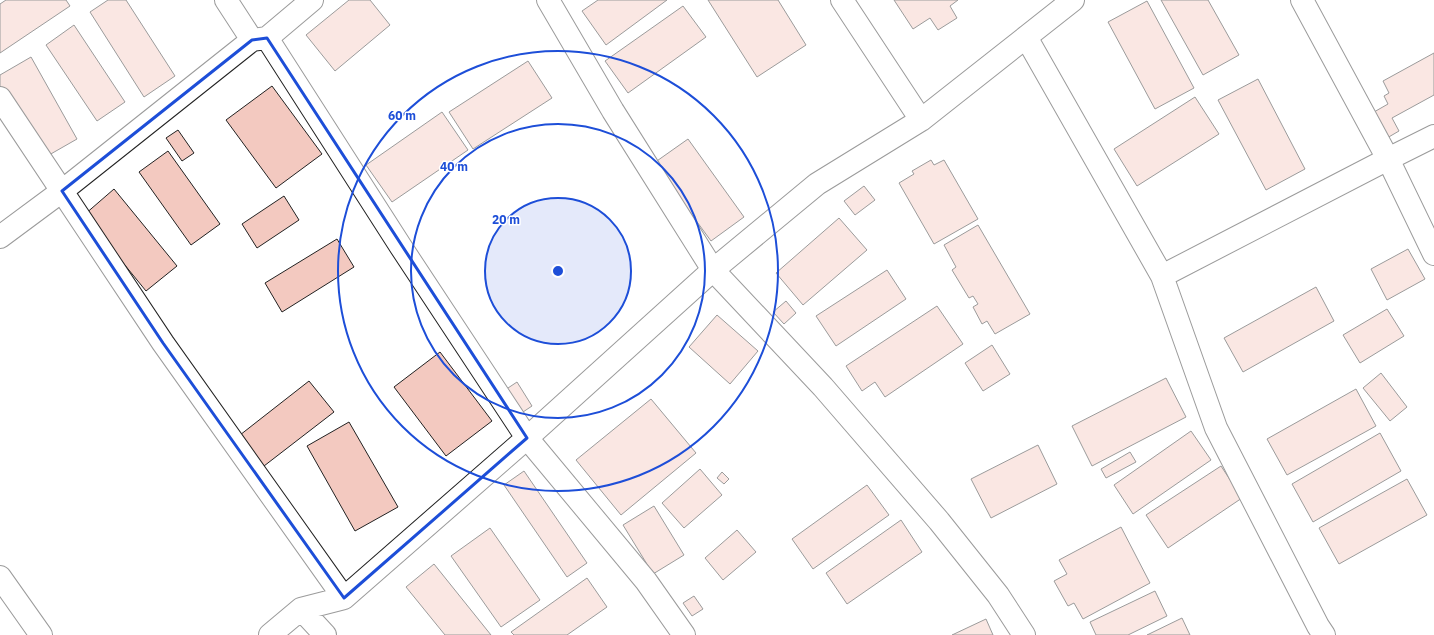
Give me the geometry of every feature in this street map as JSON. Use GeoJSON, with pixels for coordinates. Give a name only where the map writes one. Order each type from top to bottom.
{"type":"FeatureCollection","features":[{"type":"Feature","properties":{"kind":"street"},"geometry":{"type":"LineString","coordinates":[[226,0],[260,39],[527,438],[646,581],[684,635]]}},
{"type":"Feature","properties":{"kind":"street"},"geometry":{"type":"LineString","coordinates":[[0,237],[312,0]]}},
{"type":"Feature","properties":{"kind":"street"},"geometry":{"type":"LineString","coordinates":[[548,0],[613,111],[713,270],[823,387],[939,522],[998,595],[1024,635]]}},
{"type":"Feature","properties":{"kind":"street"},"geometry":{"type":"LineString","coordinates":[[842,0],[921,120]]}},
{"type":"Feature","properties":{"kind":"street"},"geometry":{"type":"LineString","coordinates":[[270,635],[301,609],[344,598],[527,438],[713,270],[817,184],[921,120],[1073,0]]}},
{"type":"Feature","properties":{"kind":"street"},"geometry":{"type":"LineString","coordinates":[[1302,0],[1388,159],[1434,254]]}},
{"type":"Feature","properties":{"kind":"street"},"geometry":{"type":"LineString","coordinates":[[1026,37],[1162,276],[1216,428],[1324,635]]}},
{"type":"Feature","properties":{"kind":"street"},"geometry":{"type":"LineString","coordinates":[[0,98],[163,343],[344,598]]}},
{"type":"Feature","properties":{"kind":"street"},"geometry":{"type":"LineString","coordinates":[[1162,276],[1434,136]]}},
{"type":"Feature","properties":{"kind":"street"},"geometry":{"type":"LineString","coordinates":[[0,577],[41,635]]}},
{"type":"Feature","properties":{"kind":"street"},"geometry":{"type":"LineString","coordinates":[[301,609],[325,635]]}},
{"type":"Feature","properties":{"kind":"highlighted area"},"geometry":{"type":"Polygon","coordinates":[[[267,38],[527,438],[344,598],[163,343],[62,191],[252,40],[267,38]]]}},
{"type":"Feature","properties":{"kind":"building"},"geometry":{"type":"Polygon","coordinates":[[[6,0],[66,0],[70,6],[0,53],[0,4],[6,0]]]}},
{"type":"Feature","properties":{"kind":"building"},"geometry":{"type":"Polygon","coordinates":[[[108,0],[126,0],[175,76],[144,97],[90,12],[108,0]]]}},
{"type":"Feature","properties":{"kind":"building"},"geometry":{"type":"Polygon","coordinates":[[[349,0],[370,0],[390,25],[335,71],[306,35],[349,0]]]}},
{"type":"Feature","properties":{"kind":"building"},"geometry":{"type":"Polygon","coordinates":[[[598,0],[667,0],[606,45],[582,11],[598,0]]]}},
{"type":"Feature","properties":{"kind":"building"},"geometry":{"type":"Polygon","coordinates":[[[708,0],[778,0],[806,45],[757,77],[708,0]]]}},
{"type":"Feature","properties":{"kind":"building"},"geometry":{"type":"Polygon","coordinates":[[[894,0],[958,0],[950,6],[957,18],[938,30],[930,18],[913,29],[894,0]]]}},
{"type":"Feature","properties":{"kind":"building"},"geometry":{"type":"Polygon","coordinates":[[[1161,0],[1208,0],[1239,55],[1203,75],[1161,0]]]}},
{"type":"Feature","properties":{"kind":"building"},"geometry":{"type":"Polygon","coordinates":[[[1147,1],[1194,88],[1155,109],[1108,22],[1147,1]]]}},
{"type":"Feature","properties":{"kind":"building"},"geometry":{"type":"Polygon","coordinates":[[[683,6],[706,37],[628,93],[605,61],[683,6]]]}},
{"type":"Feature","properties":{"kind":"building"},"geometry":{"type":"Polygon","coordinates":[[[74,25],[125,102],[97,121],[46,45],[74,25]]]}},
{"type":"Feature","properties":{"kind":"building"},"geometry":{"type":"Polygon","coordinates":[[[1434,53],[1434,95],[1392,118],[1399,131],[1387,138],[1374,112],[1388,104],[1384,96],[1389,93],[1383,81],[1434,53]]]}},
{"type":"Feature","properties":{"kind":"building"},"geometry":{"type":"Polygon","coordinates":[[[31,57],[77,139],[42,159],[0,86],[0,75],[31,57]]]}},
{"type":"Feature","properties":{"kind":"building"},"geometry":{"type":"Polygon","coordinates":[[[528,61],[552,98],[473,149],[449,112],[528,61]]]}},
{"type":"Feature","properties":{"kind":"building"},"geometry":{"type":"Polygon","coordinates":[[[1258,79],[1305,169],[1266,190],[1218,100],[1258,79]]]}},
{"type":"Feature","properties":{"kind":"building"},"geometry":{"type":"Polygon","coordinates":[[[272,86],[322,154],[276,188],[226,120],[272,86]]]}},
{"type":"Feature","properties":{"kind":"building"},"geometry":{"type":"Polygon","coordinates":[[[1195,97],[1219,134],[1137,186],[1114,149],[1195,97]]]}},
{"type":"Feature","properties":{"kind":"building"},"geometry":{"type":"Polygon","coordinates":[[[442,112],[468,150],[392,202],[366,165],[442,112]]]}},
{"type":"Feature","properties":{"kind":"building"},"geometry":{"type":"Polygon","coordinates":[[[178,130],[194,153],[182,161],[166,138],[178,130]]]}},
{"type":"Feature","properties":{"kind":"building"},"geometry":{"type":"Polygon","coordinates":[[[688,139],[744,217],[711,241],[654,163],[688,139]]]}},
{"type":"Feature","properties":{"kind":"building"},"geometry":{"type":"Polygon","coordinates":[[[168,151],[220,224],[191,245],[139,172],[168,151]]]}},
{"type":"Feature","properties":{"kind":"building"},"geometry":{"type":"Polygon","coordinates":[[[931,160],[934,165],[944,160],[978,219],[934,244],[899,183],[914,174],[912,171],[931,160]]]}},
{"type":"Feature","properties":{"kind":"building"},"geometry":{"type":"Polygon","coordinates":[[[864,186],[875,200],[855,215],[844,201],[864,186]]]}},
{"type":"Feature","properties":{"kind":"building"},"geometry":{"type":"Polygon","coordinates":[[[114,189],[177,266],[146,291],[84,215],[114,189]]]}},
{"type":"Feature","properties":{"kind":"building"},"geometry":{"type":"Polygon","coordinates":[[[284,196],[299,220],[257,248],[242,224],[284,196]]]}},
{"type":"Feature","properties":{"kind":"building"},"geometry":{"type":"Polygon","coordinates":[[[839,218],[867,250],[803,305],[776,273],[839,218]]]}},
{"type":"Feature","properties":{"kind":"building"},"geometry":{"type":"Polygon","coordinates":[[[978,225],[1030,314],[995,334],[987,321],[982,324],[973,307],[978,304],[973,296],[969,298],[952,270],[956,267],[944,245],[978,225]]]}},
{"type":"Feature","properties":{"kind":"building"},"geometry":{"type":"Polygon","coordinates":[[[337,239],[354,267],[282,312],[265,283],[337,239]]]}},
{"type":"Feature","properties":{"kind":"building"},"geometry":{"type":"Polygon","coordinates":[[[1408,249],[1425,279],[1387,300],[1371,269],[1408,249]]]}},
{"type":"Feature","properties":{"kind":"building"},"geometry":{"type":"Polygon","coordinates":[[[887,270],[906,299],[836,346],[816,316],[887,270]]]}},
{"type":"Feature","properties":{"kind":"building"},"geometry":{"type":"Polygon","coordinates":[[[1316,287],[1334,321],[1243,372],[1224,338],[1316,287]]]}},
{"type":"Feature","properties":{"kind":"building"},"geometry":{"type":"Polygon","coordinates":[[[786,301],[796,313],[784,324],[773,312],[786,301]]]}},
{"type":"Feature","properties":{"kind":"building"},"geometry":{"type":"Polygon","coordinates":[[[937,306],[963,344],[885,397],[875,382],[862,391],[846,366],[937,306]]]}},
{"type":"Feature","properties":{"kind":"building"},"geometry":{"type":"Polygon","coordinates":[[[1387,309],[1404,336],[1360,363],[1343,335],[1387,309]]]}},
{"type":"Feature","properties":{"kind":"building"},"geometry":{"type":"Polygon","coordinates":[[[717,315],[758,351],[730,384],[689,347],[717,315]]]}},
{"type":"Feature","properties":{"kind":"building"},"geometry":{"type":"Polygon","coordinates":[[[992,345],[1010,374],[983,391],[965,363],[992,345]]]}},
{"type":"Feature","properties":{"kind":"building"},"geometry":{"type":"Polygon","coordinates":[[[440,352],[492,421],[446,456],[394,387],[440,352]]]}},
{"type":"Feature","properties":{"kind":"building"},"geometry":{"type":"Polygon","coordinates":[[[1381,373],[1407,407],[1390,421],[1363,388],[1381,373]]]}},
{"type":"Feature","properties":{"kind":"building"},"geometry":{"type":"Polygon","coordinates":[[[1166,378],[1186,417],[1092,466],[1072,426],[1166,378]]]}},
{"type":"Feature","properties":{"kind":"building"},"geometry":{"type":"Polygon","coordinates":[[[309,381],[334,412],[264,466],[240,435],[309,381]]]}},
{"type":"Feature","properties":{"kind":"building"},"geometry":{"type":"Polygon","coordinates":[[[517,382],[532,406],[517,416],[502,392],[517,382]]]}},
{"type":"Feature","properties":{"kind":"building"},"geometry":{"type":"Polygon","coordinates":[[[1356,389],[1376,426],[1287,475],[1267,439],[1356,389]]]}},
{"type":"Feature","properties":{"kind":"building"},"geometry":{"type":"Polygon","coordinates":[[[651,399],[696,453],[621,515],[576,460],[651,399]]]}},
{"type":"Feature","properties":{"kind":"building"},"geometry":{"type":"Polygon","coordinates":[[[349,422],[398,507],[355,531],[307,446],[349,422]]]}},
{"type":"Feature","properties":{"kind":"building"},"geometry":{"type":"Polygon","coordinates":[[[1191,431],[1211,460],[1133,514],[1114,485],[1191,431]]]}},
{"type":"Feature","properties":{"kind":"building"},"geometry":{"type":"Polygon","coordinates":[[[1380,433],[1401,471],[1313,522],[1292,484],[1380,433]]]}},
{"type":"Feature","properties":{"kind":"building"},"geometry":{"type":"Polygon","coordinates":[[[1038,445],[1057,484],[991,518],[971,479],[1038,445]]]}},
{"type":"Feature","properties":{"kind":"building"},"geometry":{"type":"Polygon","coordinates":[[[1130,452],[1136,462],[1106,478],[1101,469],[1130,452]]]}},
{"type":"Feature","properties":{"kind":"building"},"geometry":{"type":"Polygon","coordinates":[[[1221,466],[1242,498],[1168,548],[1146,515],[1221,466]]]}},
{"type":"Feature","properties":{"kind":"building"},"geometry":{"type":"Polygon","coordinates":[[[700,469],[722,495],[684,528],[662,503],[700,469]]]}},
{"type":"Feature","properties":{"kind":"building"},"geometry":{"type":"Polygon","coordinates":[[[524,471],[587,563],[567,577],[504,485],[524,471]]]}},
{"type":"Feature","properties":{"kind":"building"},"geometry":{"type":"Polygon","coordinates":[[[722,472],[729,479],[724,484],[717,478],[722,472]]]}},
{"type":"Feature","properties":{"kind":"building"},"geometry":{"type":"Polygon","coordinates":[[[1407,479],[1427,515],[1339,564],[1319,528],[1407,479]]]}},
{"type":"Feature","properties":{"kind":"building"},"geometry":{"type":"Polygon","coordinates":[[[867,485],[889,515],[813,569],[792,539],[867,485]]]}},
{"type":"Feature","properties":{"kind":"building"},"geometry":{"type":"Polygon","coordinates":[[[654,506],[684,555],[653,574],[623,525],[654,506]]]}},
{"type":"Feature","properties":{"kind":"building"},"geometry":{"type":"Polygon","coordinates":[[[901,520],[922,552],[847,604],[826,573],[901,520]]]}},
{"type":"Feature","properties":{"kind":"building"},"geometry":{"type":"Polygon","coordinates":[[[1121,527],[1150,583],[1083,619],[1074,603],[1068,606],[1054,581],[1067,574],[1059,560],[1121,527]]]}},
{"type":"Feature","properties":{"kind":"building"},"geometry":{"type":"Polygon","coordinates":[[[490,528],[540,600],[501,627],[451,556],[490,528]]]}},
{"type":"Feature","properties":{"kind":"building"},"geometry":{"type":"Polygon","coordinates":[[[737,530],[756,552],[723,580],[705,558],[737,530]]]}},
{"type":"Feature","properties":{"kind":"building"},"geometry":{"type":"Polygon","coordinates":[[[434,564],[491,635],[445,635],[406,587],[434,564]]]}},
{"type":"Feature","properties":{"kind":"building"},"geometry":{"type":"Polygon","coordinates":[[[587,578],[607,607],[567,635],[514,635],[511,632],[587,578]]]}},
{"type":"Feature","properties":{"kind":"building"},"geometry":{"type":"Polygon","coordinates":[[[1155,591],[1167,616],[1128,635],[1096,635],[1090,622],[1155,591]]]}},
{"type":"Feature","properties":{"kind":"building"},"geometry":{"type":"Polygon","coordinates":[[[694,596],[703,609],[692,616],[683,603],[694,596]]]}},
{"type":"Feature","properties":{"kind":"building"},"geometry":{"type":"Polygon","coordinates":[[[1182,618],[1190,635],[1147,635],[1182,618]]]}},
{"type":"Feature","properties":{"kind":"building"},"geometry":{"type":"Polygon","coordinates":[[[986,619],[993,635],[952,635],[986,619]]]}}]}
